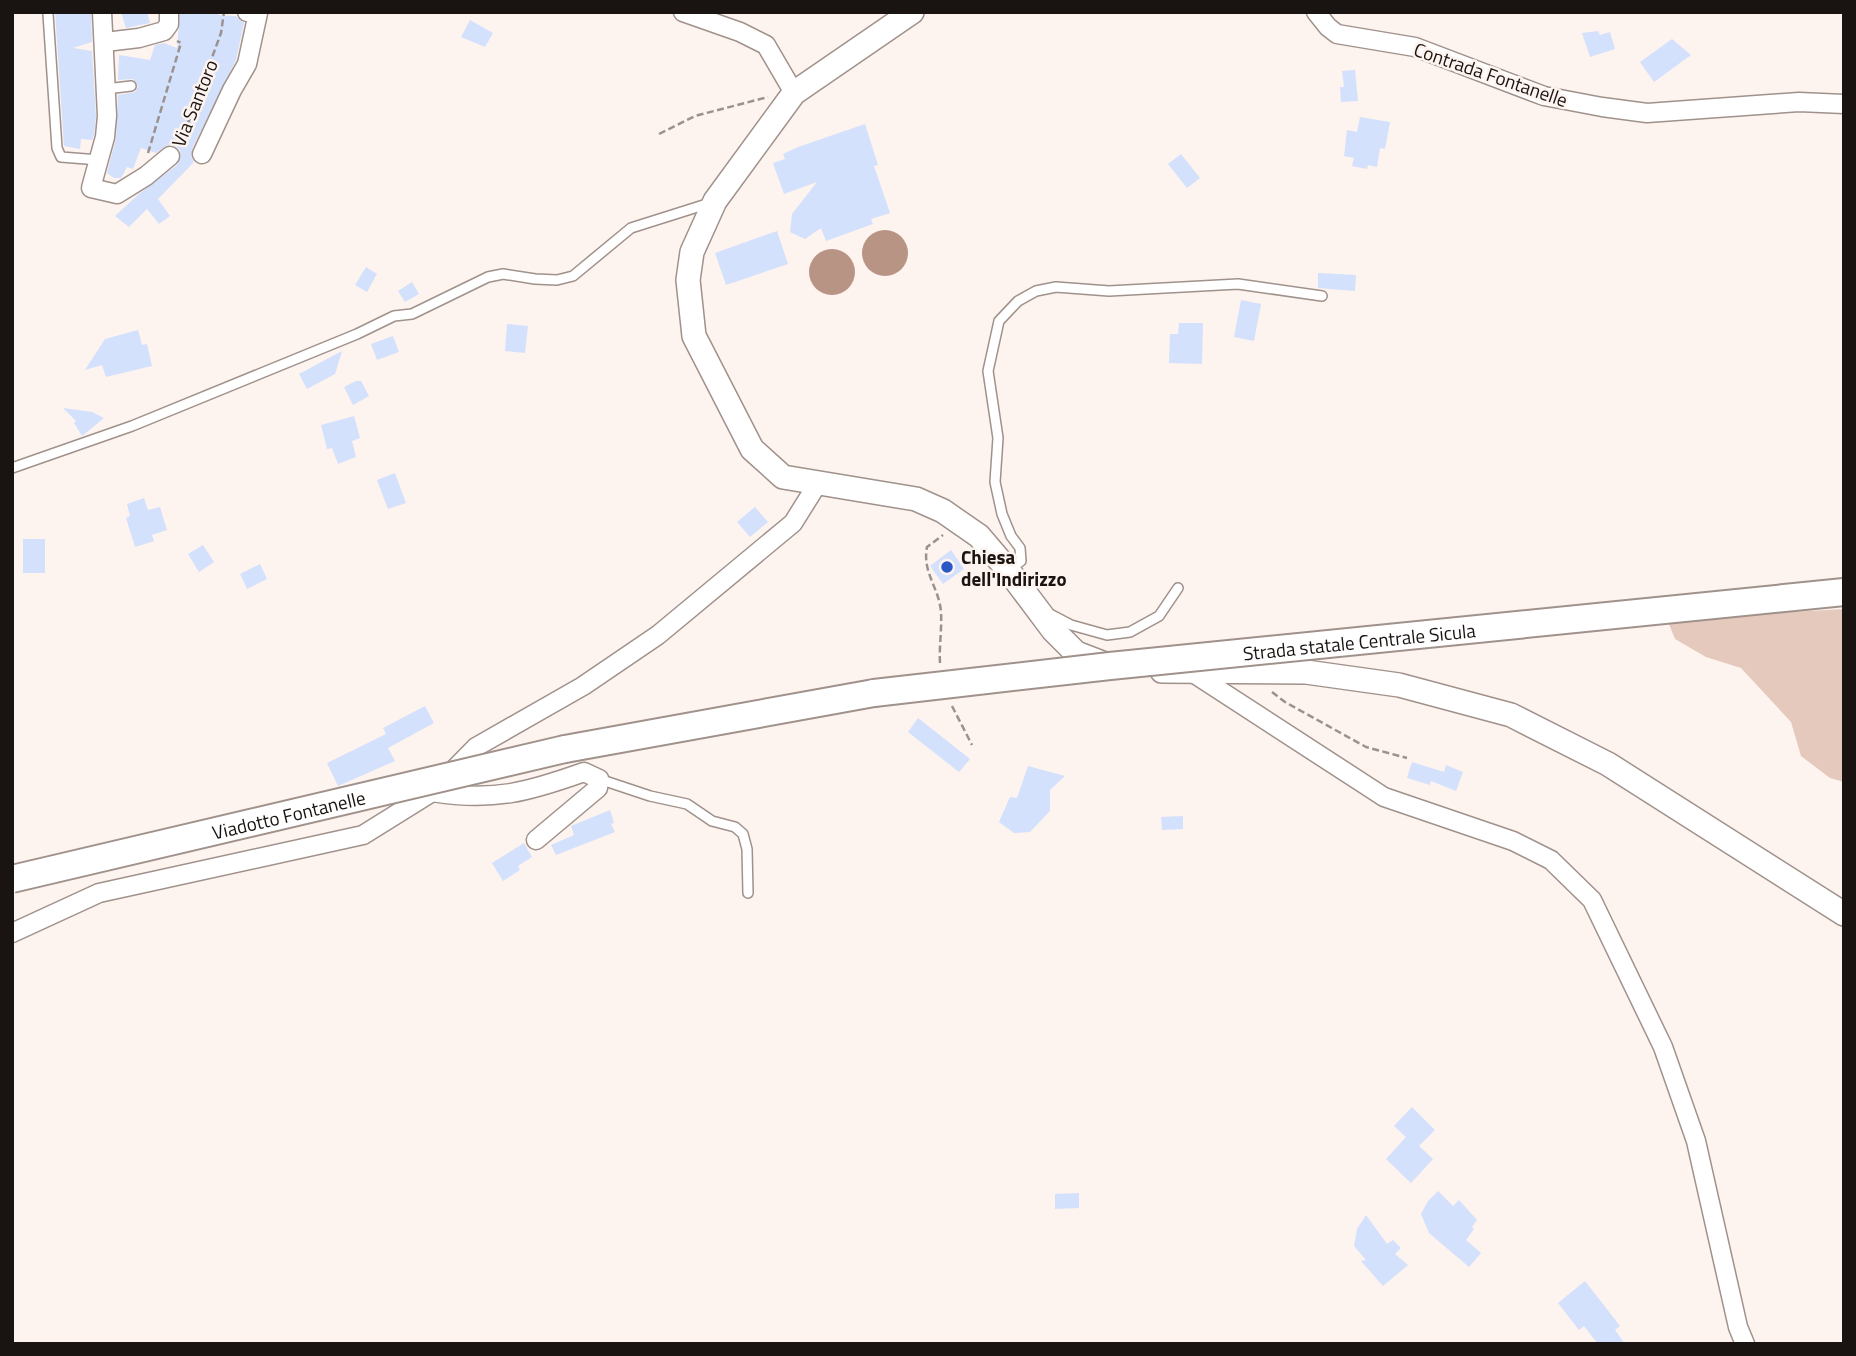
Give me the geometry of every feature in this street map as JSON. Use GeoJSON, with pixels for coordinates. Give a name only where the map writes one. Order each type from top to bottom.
{"type":"FeatureCollection","features":[{"type":"Feature","properties":{"kind":"main road"},"geometry":{"type":"LineString","coordinates":[[912,12],[790,98],[715,201],[692,252],[688,280],[694,336],[752,449],[783,477],[916,499],[943,511],[979,536],[1053,630],[1076,653],[1104,664],[1132,670],[1306,673],[1399,685],[1511,715],[1608,764],[1844,914]]}},
{"type":"Feature","properties":{"kind":"main road","name":"Strada statale Centrale Sicula"},"geometry":{"type":"LineString","coordinates":[[565,749],[874,693],[1110,666],[1844,592]]}},
{"type":"Feature","properties":{"kind":"main road","name":"Viadotto Fontanelle"},"geometry":{"type":"LineString","coordinates":[[12,879],[565,749]]}},
{"type":"Feature","properties":{"kind":"street"},"geometry":{"type":"LineString","coordinates":[[99,160],[105,137],[106,89],[102,12]]}},
{"type":"Feature","properties":{"kind":"street"},"geometry":{"type":"LineString","coordinates":[[105,42],[139,38],[164,31],[169,24],[169,12]]}},
{"type":"Feature","properties":{"kind":"street"},"geometry":{"type":"LineString","coordinates":[[202,154],[232,89],[247,64],[258,13],[247,12]]}},
{"type":"Feature","properties":{"kind":"street"},"geometry":{"type":"LineString","coordinates":[[683,12],[740,32],[766,45],[790,98]]}},
{"type":"Feature","properties":{"kind":"street","name":"Contrada Fontanelle"},"geometry":{"type":"LineString","coordinates":[[1316,12],[1337,34],[1415,47],[1544,96],[1602,107],[1647,113],[1799,102],[1844,104]]}},
{"type":"Feature","properties":{"kind":"street","name":"Via Santoro"},"geometry":{"type":"LineString","coordinates":[[99,160],[91,188],[117,194],[170,156]]}},
{"type":"Feature","properties":{"kind":"street"},"geometry":{"type":"LineString","coordinates":[[12,933],[99,893],[363,835],[432,792],[476,747],[583,686],[658,635],[793,523],[818,483]]}},
{"type":"Feature","properties":{"kind":"street"},"geometry":{"type":"LineString","coordinates":[[1190,671],[1384,797],[1513,841],[1551,860],[1592,900],[1663,1047],[1696,1141],[1738,1327],[1745,1344]]}},
{"type":"Feature","properties":{"kind":"street"},"geometry":{"type":"LineString","coordinates":[[432,792],[458,796],[505,795],[536,789],[584,772],[599,779],[598,788],[536,840]]}},
{"type":"Feature","properties":{"kind":"lane"},"geometry":{"type":"LineString","coordinates":[[48,14],[57,148],[61,156],[99,160]]}},
{"type":"Feature","properties":{"kind":"lane"},"geometry":{"type":"LineString","coordinates":[[106,89],[131,86]]}},
{"type":"Feature","properties":{"kind":"lane"},"geometry":{"type":"LineString","coordinates":[[12,468],[132,426],[357,334],[394,316],[412,314],[488,277],[503,274],[557,280],[573,275],[631,228],[715,201]]}},
{"type":"Feature","properties":{"kind":"lane"},"geometry":{"type":"LineString","coordinates":[[1008,570],[1021,561],[1020,548],[1011,536],[1002,513],[995,482],[998,438],[988,371],[999,321],[1018,301],[1036,291],[1056,287],[1109,291],[1238,284],[1322,296]]}},
{"type":"Feature","properties":{"kind":"lane"},"geometry":{"type":"LineString","coordinates":[[1034,605],[1071,625],[1107,635],[1130,632],[1159,616],[1178,588]]}},
{"type":"Feature","properties":{"kind":"lane"},"geometry":{"type":"LineString","coordinates":[[599,779],[650,796],[687,804],[712,821],[735,827],[743,834],[747,849],[748,893]]}},
{"type":"Feature","properties":{"kind":"path","name":"Via Santoro"},"geometry":{"type":"LineString","coordinates":[[170,156],[183,139],[221,33],[224,12]]}},
{"type":"Feature","properties":{"kind":"path"},"geometry":{"type":"LineString","coordinates":[[153,138],[181,43],[171,39],[164,31]]}},
{"type":"Feature","properties":{"kind":"path"},"geometry":{"type":"LineString","coordinates":[[659,134],[695,116],[770,96],[790,98]]}},
{"type":"Feature","properties":{"kind":"path"},"geometry":{"type":"LineString","coordinates":[[940,670],[939,595],[926,568],[925,558],[927,547],[961,523]]}},
{"type":"Feature","properties":{"kind":"path"},"geometry":{"type":"LineString","coordinates":[[1246,671],[1285,702],[1332,729],[1366,747],[1406,758]]}},
{"type":"Feature","properties":{"kind":"path"},"geometry":{"type":"LineString","coordinates":[[948,695],[972,745]]}},
{"type":"Feature","properties":{"kind":"shaded area"},"geometry":{"type":"Polygon","coordinates":[[[885,230],[901,237],[908,253],[901,269],[885,276],[869,269],[862,253],[869,237],[885,230]]]}},
{"type":"Feature","properties":{"kind":"shaded area"},"geometry":{"type":"Polygon","coordinates":[[[832,249],[848,256],[855,272],[848,288],[832,295],[816,288],[809,272],[816,256],[832,249]]]}},
{"type":"Feature","properties":{"kind":"shaded area"},"geometry":{"type":"Polygon","coordinates":[[[1844,609],[1844,782],[1830,778],[1801,756],[1791,722],[1741,668],[1706,657],[1675,639],[1667,619],[1844,609]]]}},
{"type":"Feature","properties":{"kind":"building"},"geometry":{"type":"Polygon","coordinates":[[[55,12],[91,12],[92,42],[73,48],[92,51],[96,116],[94,135],[92,140],[81,139],[80,149],[64,146],[55,12]]]}},
{"type":"Feature","properties":{"kind":"building"},"geometry":{"type":"Polygon","coordinates":[[[121,12],[147,12],[150,23],[126,28],[121,12]]]}},
{"type":"Feature","properties":{"kind":"building"},"geometry":{"type":"Polygon","coordinates":[[[180,12],[219,12],[218,15],[236,16],[244,23],[236,60],[192,149],[194,162],[158,199],[170,216],[159,224],[147,209],[129,227],[115,216],[177,165],[181,155],[179,149],[173,145],[167,145],[156,153],[141,148],[133,169],[127,167],[121,178],[114,178],[107,173],[116,138],[118,95],[135,92],[138,86],[133,79],[118,80],[119,55],[150,60],[155,45],[164,43],[177,48],[180,12]]]}},
{"type":"Feature","properties":{"kind":"building"},"geometry":{"type":"Polygon","coordinates":[[[470,20],[493,33],[485,47],[461,37],[470,20]]]}},
{"type":"Feature","properties":{"kind":"building"},"geometry":{"type":"Polygon","coordinates":[[[1598,31],[1600,35],[1610,32],[1615,49],[1590,57],[1582,33],[1598,31]]]}},
{"type":"Feature","properties":{"kind":"building"},"geometry":{"type":"Polygon","coordinates":[[[1672,39],[1691,55],[1654,82],[1640,62],[1672,39]]]}},
{"type":"Feature","properties":{"kind":"building"},"geometry":{"type":"Polygon","coordinates":[[[1355,70],[1358,101],[1341,102],[1340,87],[1344,87],[1342,71],[1355,70]]]}},
{"type":"Feature","properties":{"kind":"building"},"geometry":{"type":"Polygon","coordinates":[[[1360,117],[1390,122],[1385,149],[1380,148],[1377,167],[1368,165],[1367,169],[1352,166],[1354,158],[1344,156],[1347,130],[1357,132],[1360,117]]]}},
{"type":"Feature","properties":{"kind":"building"},"geometry":{"type":"Polygon","coordinates":[[[865,124],[878,165],[874,166],[890,213],[871,219],[873,224],[826,241],[821,228],[805,239],[790,232],[792,214],[817,182],[784,194],[773,163],[785,159],[783,154],[798,147],[865,124]]]}},
{"type":"Feature","properties":{"kind":"building"},"geometry":{"type":"Polygon","coordinates":[[[1181,154],[1200,178],[1187,188],[1168,164],[1181,154]]]}},
{"type":"Feature","properties":{"kind":"building"},"geometry":{"type":"Polygon","coordinates":[[[777,231],[788,264],[726,285],[715,253],[777,231]]]}},
{"type":"Feature","properties":{"kind":"building"},"geometry":{"type":"Polygon","coordinates":[[[366,267],[377,274],[367,292],[355,285],[366,267]]]}},
{"type":"Feature","properties":{"kind":"building"},"geometry":{"type":"Polygon","coordinates":[[[1318,273],[1356,275],[1355,291],[1318,288],[1318,273]]]}},
{"type":"Feature","properties":{"kind":"building"},"geometry":{"type":"Polygon","coordinates":[[[412,282],[419,294],[405,302],[398,291],[412,282]]]}},
{"type":"Feature","properties":{"kind":"building"},"geometry":{"type":"Polygon","coordinates":[[[1241,300],[1261,304],[1254,341],[1234,337],[1241,300]]]}},
{"type":"Feature","properties":{"kind":"building"},"geometry":{"type":"Polygon","coordinates":[[[1179,323],[1203,323],[1202,364],[1169,363],[1170,334],[1178,334],[1179,323]]]}},
{"type":"Feature","properties":{"kind":"building"},"geometry":{"type":"Polygon","coordinates":[[[507,324],[528,326],[525,353],[505,351],[507,324]]]}},
{"type":"Feature","properties":{"kind":"building"},"geometry":{"type":"Polygon","coordinates":[[[138,330],[142,345],[147,344],[152,366],[106,377],[102,365],[85,370],[105,339],[138,330]]]}},
{"type":"Feature","properties":{"kind":"building"},"geometry":{"type":"Polygon","coordinates":[[[393,336],[399,352],[377,360],[371,344],[393,336]]]}},
{"type":"Feature","properties":{"kind":"building"},"geometry":{"type":"Polygon","coordinates":[[[342,351],[335,374],[307,389],[299,374],[342,351]]]}},
{"type":"Feature","properties":{"kind":"building"},"geometry":{"type":"Polygon","coordinates":[[[361,381],[369,396],[353,405],[344,387],[361,381]]]}},
{"type":"Feature","properties":{"kind":"building"},"geometry":{"type":"Polygon","coordinates":[[[63,408],[92,412],[104,418],[82,436],[74,423],[76,421],[63,408]]]}},
{"type":"Feature","properties":{"kind":"building"},"geometry":{"type":"Polygon","coordinates":[[[354,416],[360,438],[352,441],[356,457],[338,464],[332,448],[327,449],[321,425],[354,416]]]}},
{"type":"Feature","properties":{"kind":"building"},"geometry":{"type":"Polygon","coordinates":[[[395,473],[406,503],[388,509],[377,480],[395,473]]]}},
{"type":"Feature","properties":{"kind":"building"},"geometry":{"type":"Polygon","coordinates":[[[144,498],[148,510],[160,507],[167,530],[152,535],[154,541],[135,547],[126,518],[130,516],[127,504],[144,498]]]}},
{"type":"Feature","properties":{"kind":"building"},"geometry":{"type":"Polygon","coordinates":[[[755,507],[768,522],[750,537],[737,522],[755,507]]]}},
{"type":"Feature","properties":{"kind":"building"},"geometry":{"type":"Polygon","coordinates":[[[23,539],[45,539],[45,573],[23,573],[23,539]]]}},
{"type":"Feature","properties":{"kind":"building"},"geometry":{"type":"Polygon","coordinates":[[[203,545],[214,562],[199,572],[188,554],[203,545]]]}},
{"type":"Feature","properties":{"kind":"building","name":"Chiesa dell'Indirizzo"},"geometry":{"type":"Polygon","coordinates":[[[951,550],[964,569],[943,584],[930,566],[951,550]]]}},
{"type":"Feature","properties":{"kind":"building"},"geometry":{"type":"Polygon","coordinates":[[[260,564],[267,579],[247,589],[240,574],[260,564]]]}},
{"type":"Feature","properties":{"kind":"building"},"geometry":{"type":"Polygon","coordinates":[[[425,706],[434,723],[388,748],[395,761],[338,786],[327,763],[386,734],[383,728],[425,706]]]}},
{"type":"Feature","properties":{"kind":"building"},"geometry":{"type":"Polygon","coordinates":[[[918,718],[970,759],[959,772],[908,732],[918,718]]]}},
{"type":"Feature","properties":{"kind":"building"},"geometry":{"type":"Polygon","coordinates":[[[1412,762],[1444,772],[1446,765],[1463,772],[1456,791],[1431,781],[1430,785],[1407,778],[1412,762]]]}},
{"type":"Feature","properties":{"kind":"building"},"geometry":{"type":"Polygon","coordinates":[[[1028,766],[1065,776],[1050,790],[1050,811],[1030,832],[1014,833],[999,822],[1010,797],[1017,798],[1028,766]]]}},
{"type":"Feature","properties":{"kind":"building"},"geometry":{"type":"Polygon","coordinates":[[[610,810],[614,823],[611,824],[615,832],[556,855],[551,845],[574,835],[571,826],[610,810]]]}},
{"type":"Feature","properties":{"kind":"building"},"geometry":{"type":"Polygon","coordinates":[[[1183,816],[1183,829],[1162,830],[1161,817],[1183,816]]]}},
{"type":"Feature","properties":{"kind":"building"},"geometry":{"type":"Polygon","coordinates":[[[524,843],[532,857],[518,866],[520,870],[503,881],[492,863],[524,843]]]}},
{"type":"Feature","properties":{"kind":"building"},"geometry":{"type":"Polygon","coordinates":[[[1412,1107],[1435,1130],[1419,1146],[1433,1159],[1411,1183],[1386,1159],[1406,1137],[1394,1126],[1412,1107]]]}},
{"type":"Feature","properties":{"kind":"building"},"geometry":{"type":"Polygon","coordinates":[[[1438,1191],[1453,1206],[1459,1200],[1477,1220],[1466,1240],[1481,1253],[1469,1267],[1429,1233],[1421,1214],[1438,1191]]]}},
{"type":"Feature","properties":{"kind":"building"},"geometry":{"type":"Polygon","coordinates":[[[1079,1193],[1079,1208],[1055,1209],[1055,1194],[1079,1193]]]}},
{"type":"Feature","properties":{"kind":"building"},"geometry":{"type":"Polygon","coordinates":[[[1366,1215],[1387,1244],[1393,1240],[1401,1248],[1395,1254],[1408,1265],[1383,1286],[1361,1261],[1366,1260],[1354,1246],[1357,1229],[1366,1215]]]}},
{"type":"Feature","properties":{"kind":"building"},"geometry":{"type":"Polygon","coordinates":[[[1585,1281],[1620,1326],[1615,1330],[1625,1344],[1598,1344],[1584,1326],[1579,1330],[1558,1303],[1585,1281]]]}},
{"type":"Feature","properties":{"kind":"place","name":"Chiesa dell'Indirizzo"},"geometry":{"type":"Point","coordinates":[947,567]}}]}
